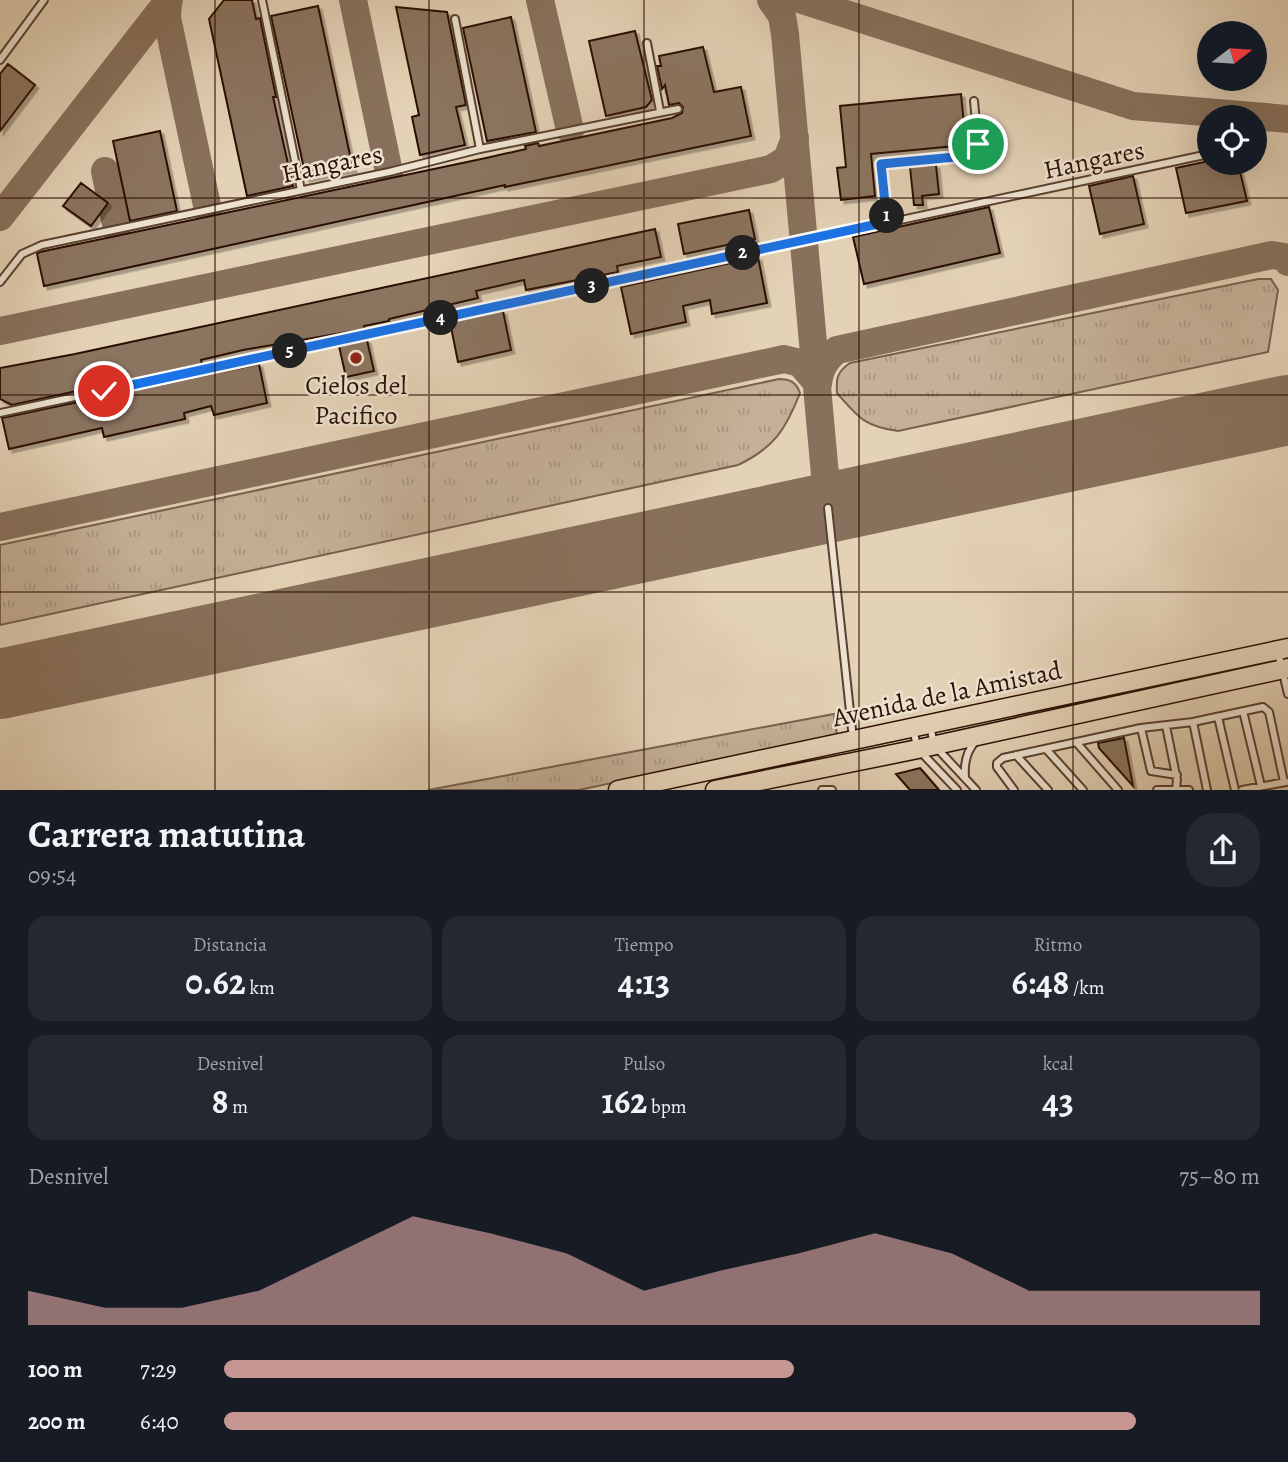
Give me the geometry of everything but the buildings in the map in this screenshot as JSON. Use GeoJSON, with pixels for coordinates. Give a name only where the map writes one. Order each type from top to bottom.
{"type":"FeatureCollection","features":[{"type":"Feature","properties":{"kind":"main road","name":"Avenida de la Amistad"},"geometry":{"type":"LineString","coordinates":[[618,790],[1283,649]]}},
{"type":"Feature","properties":{"kind":"main road","name":"Avenida de la Amistad"},"geometry":{"type":"LineString","coordinates":[[715,790],[746,787],[1285,669]]}},
{"type":"Feature","properties":{"kind":"lane"},"geometry":{"type":"LineString","coordinates":[[0,60],[44,0]]}},
{"type":"Feature","properties":{"kind":"lane"},"geometry":{"type":"LineString","coordinates":[[262,0],[301,190]]}},
{"type":"Feature","properties":{"kind":"lane"},"geometry":{"type":"LineString","coordinates":[[455,19],[480,149]]}},
{"type":"Feature","properties":{"kind":"lane"},"geometry":{"type":"LineString","coordinates":[[647,43],[660,111]]}},
{"type":"Feature","properties":{"kind":"lane"},"geometry":{"type":"LineString","coordinates":[[887,222],[881,164],[966,156],[978,144],[974,101]]}},
{"type":"Feature","properties":{"kind":"lane","name":"Hangares"},"geometry":{"type":"LineString","coordinates":[[0,282],[3,273],[22,254],[42,245],[480,149],[678,109]]}},
{"type":"Feature","properties":{"kind":"lane","name":"Hangares"},"geometry":{"type":"LineString","coordinates":[[0,413],[1197,157]]}},
{"type":"Feature","properties":{"kind":"lane"},"geometry":{"type":"LineString","coordinates":[[828,508],[853,740]]}},
{"type":"Feature","properties":{"kind":"lane"},"geometry":{"type":"LineString","coordinates":[[1283,649],[1288,694]]}},
{"type":"Feature","properties":{"kind":"lane"},"geometry":{"type":"LineString","coordinates":[[1014,790],[997,767],[1003,758],[1141,728],[1193,722],[1263,707],[1269,712],[1286,782],[1242,790]]}},
{"type":"Feature","properties":{"kind":"lane"},"geometry":{"type":"LineString","coordinates":[[1243,711],[1261,786]]}},
{"type":"Feature","properties":{"kind":"lane"},"geometry":{"type":"LineString","coordinates":[[1218,717],[1235,790]]}},
{"type":"Feature","properties":{"kind":"lane"},"geometry":{"type":"LineString","coordinates":[[1193,722],[1207,790]]}},
{"type":"Feature","properties":{"kind":"lane"},"geometry":{"type":"LineString","coordinates":[[921,726],[926,747],[957,790]]}},
{"type":"Feature","properties":{"kind":"lane"},"geometry":{"type":"LineString","coordinates":[[921,726],[926,747],[976,790]]}},
{"type":"Feature","properties":{"kind":"lane"},"geometry":{"type":"LineString","coordinates":[[1166,726],[1177,775],[1176,789]]}},
{"type":"Feature","properties":{"kind":"lane"},"geometry":{"type":"LineString","coordinates":[[1141,728],[1151,771],[1177,775]]}},
{"type":"Feature","properties":{"kind":"lane"},"geometry":{"type":"LineString","coordinates":[[966,779],[964,768],[969,749],[983,735]]}},
{"type":"Feature","properties":{"kind":"lane"},"geometry":{"type":"LineString","coordinates":[[1076,742],[1118,790]]}},
{"type":"Feature","properties":{"kind":"lane"},"geometry":{"type":"LineString","coordinates":[[1046,749],[1083,790]]}},
{"type":"Feature","properties":{"kind":"lane"},"geometry":{"type":"LineString","coordinates":[[1016,755],[1048,790]]}},
{"type":"Feature","properties":{"kind":"lane"},"geometry":{"type":"LineString","coordinates":[[822,790],[832,790]]}},
{"type":"Feature","properties":{"kind":"lane"},"geometry":{"type":"LineString","coordinates":[[1157,790],[1189,790]]}},
{"type":"Feature","properties":{"kind":"green space"},"geometry":{"type":"Polygon","coordinates":[[[1258,279],[1271,279],[1278,290],[1268,352],[898,431],[863,419],[837,393],[838,376],[850,363],[1258,279]]]}},
{"type":"Feature","properties":{"kind":"green space"},"geometry":{"type":"Polygon","coordinates":[[[779,379],[792,382],[800,393],[789,417],[770,444],[738,465],[0,625],[0,545],[779,379]]]}},
{"type":"Feature","properties":{"kind":"green space"},"geometry":{"type":"Polygon","coordinates":[[[834,714],[837,735],[579,790],[428,790],[834,714]]]}},
{"type":"Feature","properties":{"kind":"taxiway"},"geometry":{"type":"LineString","coordinates":[[0,217],[169,0]]}},
{"type":"Feature","properties":{"kind":"taxiway"},"geometry":{"type":"LineString","coordinates":[[353,0],[389,172]]}},
{"type":"Feature","properties":{"kind":"taxiway"},"geometry":{"type":"LineString","coordinates":[[540,0],[570,130]]}},
{"type":"Feature","properties":{"kind":"taxiway"},"geometry":{"type":"LineString","coordinates":[[771,0],[782,16],[785,34],[828,508]]}},
{"type":"Feature","properties":{"kind":"taxiway"},"geometry":{"type":"LineString","coordinates":[[802,0],[1133,106],[1288,119]]}},
{"type":"Feature","properties":{"kind":"taxiway"},"geometry":{"type":"LineString","coordinates":[[168,1],[167,18],[208,210]]}},
{"type":"Feature","properties":{"kind":"taxiway"},"geometry":{"type":"LineString","coordinates":[[0,331],[771,169],[787,159],[795,138]]}},
{"type":"Feature","properties":{"kind":"taxiway"},"geometry":{"type":"LineString","coordinates":[[105,171],[117,229]]}},
{"type":"Feature","properties":{"kind":"taxiway"},"geometry":{"type":"LineString","coordinates":[[818,384],[824,365],[837,350],[1272,255],[1284,257],[1288,262]]}},
{"type":"Feature","properties":{"kind":"taxiway"},"geometry":{"type":"LineString","coordinates":[[0,527],[784,359],[800,363],[818,384]]}},
{"type":"Feature","properties":{"kind":"runway"},"geometry":{"type":"LineString","coordinates":[[0,684],[1288,410]]}},
{"type":"Feature","properties":{"kind":"place","name":"Cielos del Pacifico"},"geometry":{"type":"Point","coordinates":[356,358]}},
{"type":"Feature","properties":{"kind":"route"},"geometry":{"type":"LineString","coordinates":[[104,391],[887,222],[881,164],[966,156],[978,144]]}}]}
